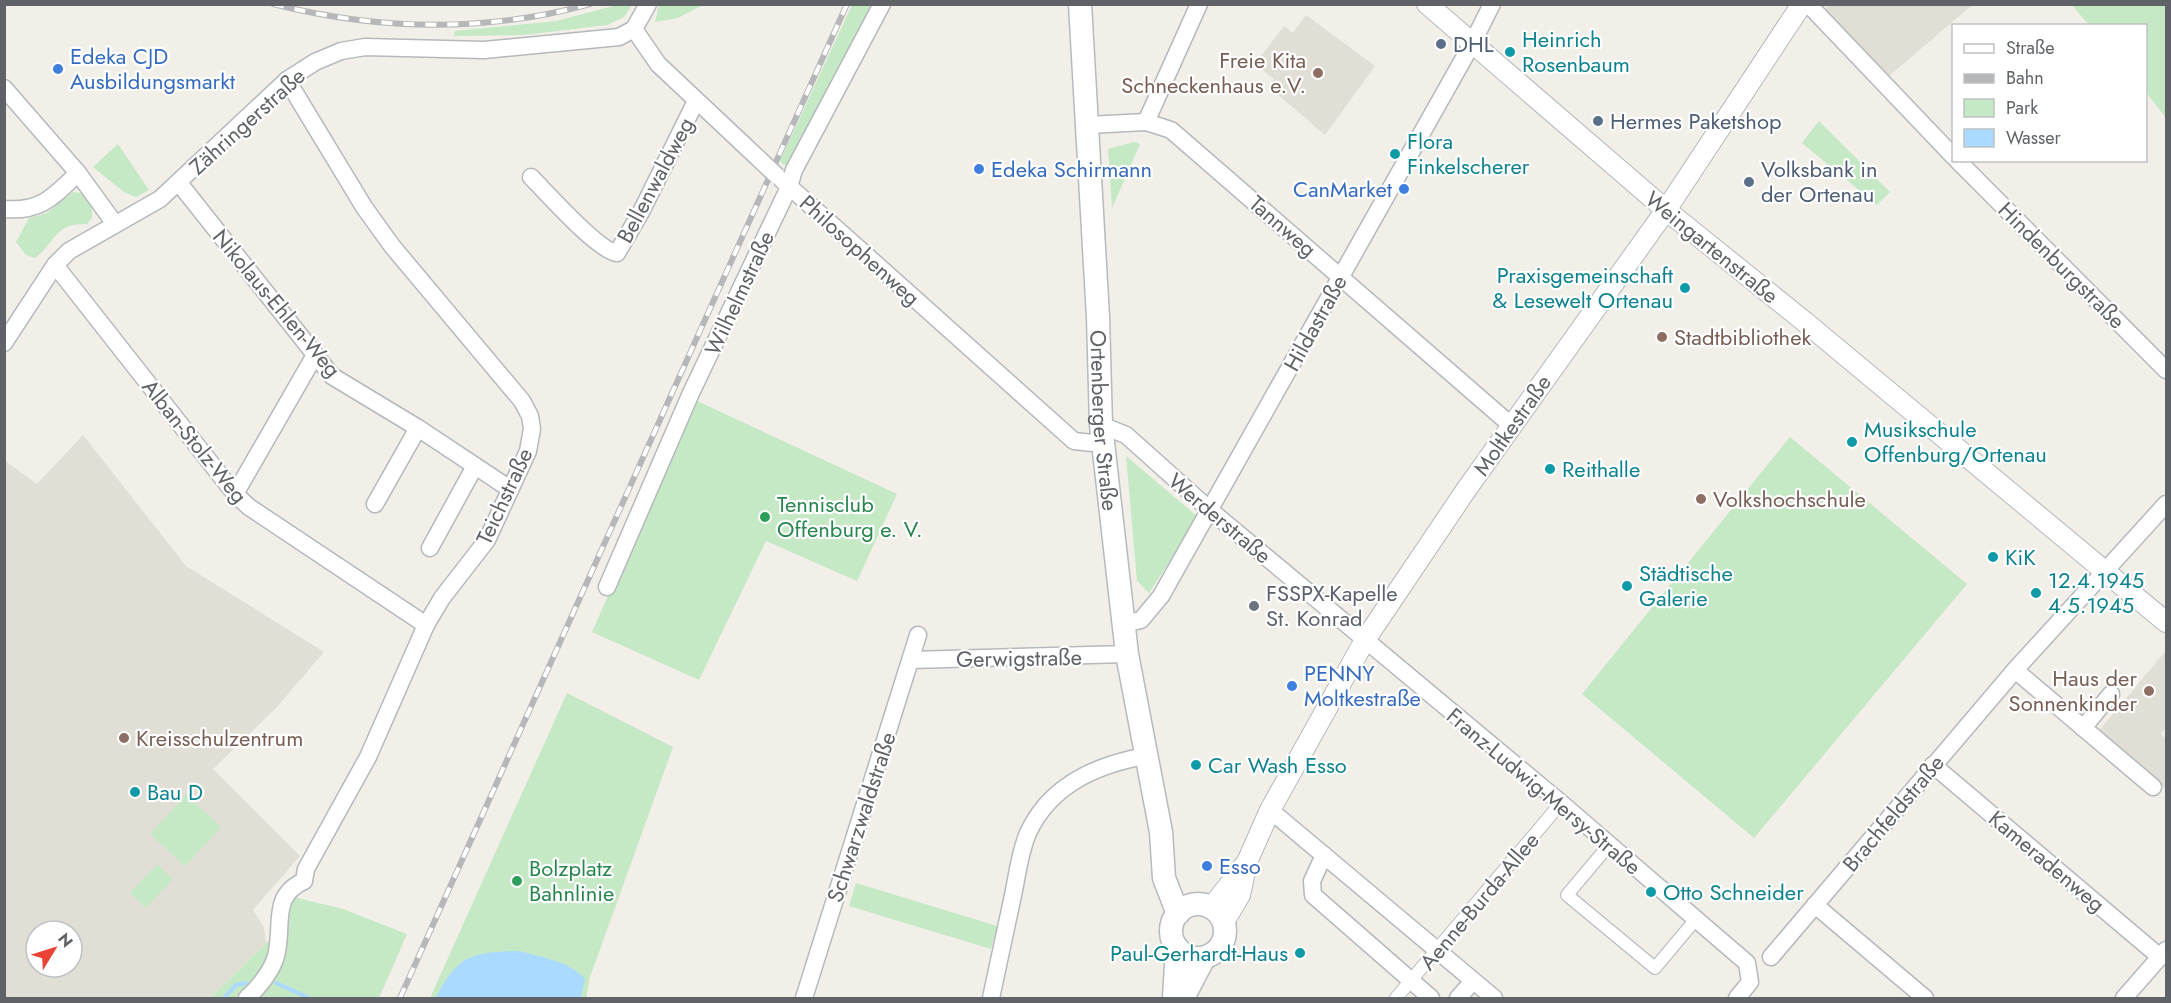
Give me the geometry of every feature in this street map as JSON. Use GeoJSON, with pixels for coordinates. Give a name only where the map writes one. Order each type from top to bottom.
{"type":"FeatureCollection","features":[{"type":"Feature","properties":{"kind":"main road","name":"Ortenberger Straße"},"geometry":{"type":"LineString","coordinates":[[1080,4],[1099,326],[1102,435],[1127,654],[1161,832],[1179,876],[1202,912]]}},
{"type":"Feature","properties":{"kind":"main road"},"geometry":{"type":"LineString","coordinates":[[1174,999],[1177,948],[1172,931],[1202,912],[1225,939],[1222,945],[1204,958],[1183,999]]}},
{"type":"Feature","properties":{"kind":"main road"},"geometry":{"type":"LineString","coordinates":[[1177,948],[1190,957],[1204,958]]}},
{"type":"Feature","properties":{"kind":"street","name":"Wilhelmstraße"},"geometry":{"type":"LineString","coordinates":[[607,587],[783,181],[794,170],[882,4]]}},
{"type":"Feature","properties":{"kind":"street"},"geometry":{"type":"LineString","coordinates":[[1146,122],[1199,4]]}},
{"type":"Feature","properties":{"kind":"street","name":"Weingartenstraße"},"geometry":{"type":"LineString","coordinates":[[1427,4],[1665,210],[2166,622]]}},
{"type":"Feature","properties":{"kind":"street","name":"Hildastraße"},"geometry":{"type":"LineString","coordinates":[[1123,624],[1142,620],[1152,609],[1211,511],[1473,42],[1491,4]]}},
{"type":"Feature","properties":{"kind":"street","name":"Moltkestraße"},"geometry":{"type":"LineString","coordinates":[[1202,912],[1240,895],[1247,862],[1270,810],[1365,640],[1512,426],[1665,210],[1802,4]]}},
{"type":"Feature","properties":{"kind":"street"},"geometry":{"type":"LineString","coordinates":[[1808,4],[1875,64],[1952,156]]}},
{"type":"Feature","properties":{"kind":"street"},"geometry":{"type":"LineString","coordinates":[[634,29],[648,7]]}},
{"type":"Feature","properties":{"kind":"street","name":"Philosophenweg"},"geometry":{"type":"LineString","coordinates":[[634,29],[657,64],[783,181],[1074,441],[1102,435]]}},
{"type":"Feature","properties":{"kind":"street","name":"Zähringerstraße"},"geometry":{"type":"LineString","coordinates":[[4,343],[54,265],[69,251],[142,211],[179,183],[287,80],[315,62],[341,51],[365,47],[484,50],[600,40],[619,37],[634,29]]}},
{"type":"Feature","properties":{"kind":"street","name":"Teichstraße"},"geometry":{"type":"LineString","coordinates":[[247,999],[259,987],[276,957],[282,903],[287,891],[304,881],[306,869],[368,757],[426,625],[442,598],[487,540],[528,451],[532,429],[530,416],[522,401],[392,246],[364,207],[287,80]]}},
{"type":"Feature","properties":{"kind":"street"},"geometry":{"type":"LineString","coordinates":[[4,88],[78,173],[115,224]]}},
{"type":"Feature","properties":{"kind":"street","name":"Bellenwaldweg"},"geometry":{"type":"LineString","coordinates":[[531,177],[597,243],[617,253],[636,221],[696,100]]}},
{"type":"Feature","properties":{"kind":"street","name":"Tannweg"},"geometry":{"type":"LineString","coordinates":[[1087,125],[1146,122],[1171,130],[1512,426]]}},
{"type":"Feature","properties":{"kind":"street","name":"Hindenburgstraße"},"geometry":{"type":"LineString","coordinates":[[1959,162],[2166,370]]}},
{"type":"Feature","properties":{"kind":"street"},"geometry":{"type":"LineString","coordinates":[[4,209],[21,211],[36,207],[50,200],[78,173]]}},
{"type":"Feature","properties":{"kind":"street","name":"Nikolaus-Ehlen-Weg"},"geometry":{"type":"LineString","coordinates":[[179,183],[332,376],[510,489]]}},
{"type":"Feature","properties":{"kind":"street","name":"Alban-Stolz-Weg"},"geometry":{"type":"LineString","coordinates":[[54,265],[235,494],[249,507],[426,625]]}},
{"type":"Feature","properties":{"kind":"street"},"geometry":{"type":"LineString","coordinates":[[235,494],[315,355]]}},
{"type":"Feature","properties":{"kind":"street"},"geometry":{"type":"LineString","coordinates":[[375,504],[417,428]]}},
{"type":"Feature","properties":{"kind":"street","name":"Werderstraße"},"geometry":{"type":"LineString","coordinates":[[1102,435],[1126,435],[1211,511],[1365,640]]}},
{"type":"Feature","properties":{"kind":"street"},"geometry":{"type":"LineString","coordinates":[[430,548],[475,466]]}},
{"type":"Feature","properties":{"kind":"street","name":"Brachfeldstraße"},"geometry":{"type":"LineString","coordinates":[[1771,957],[2015,670],[2166,504]]}},
{"type":"Feature","properties":{"kind":"street","name":"Schwarzwaldstraße"},"geometry":{"type":"LineString","coordinates":[[804,999],[918,635]]}},
{"type":"Feature","properties":{"kind":"street","name":"Franz-Ludwig-Mersy-Straße"},"geometry":{"type":"LineString","coordinates":[[1365,640],[1561,803],[1747,963],[1750,982],[1737,999]]}},
{"type":"Feature","properties":{"kind":"street","name":"Gerwigstraße"},"geometry":{"type":"LineString","coordinates":[[911,660],[1127,654]]}},
{"type":"Feature","properties":{"kind":"street"},"geometry":{"type":"LineString","coordinates":[[2015,670],[2153,787]]}},
{"type":"Feature","properties":{"kind":"street"},"geometry":{"type":"LineString","coordinates":[[2084,728],[2111,694]]}},
{"type":"Feature","properties":{"kind":"street"},"geometry":{"type":"LineString","coordinates":[[991,999],[1023,850],[1035,820],[1058,793],[1074,780],[1116,761],[1145,756]]}},
{"type":"Feature","properties":{"kind":"street","name":"Kameradenweg"},"geometry":{"type":"LineString","coordinates":[[1934,765],[2163,954]]}},
{"type":"Feature","properties":{"kind":"street","name":"Aenne-Burda-Allee"},"geometry":{"type":"LineString","coordinates":[[1396,999],[1561,803]]}},
{"type":"Feature","properties":{"kind":"street"},"geometry":{"type":"LineString","coordinates":[[1270,810],[1494,999]]}},
{"type":"Feature","properties":{"kind":"street"},"geometry":{"type":"LineString","coordinates":[[1609,845],[1567,895],[1655,968],[1696,919]]}},
{"type":"Feature","properties":{"kind":"street"},"geometry":{"type":"LineString","coordinates":[[1324,855],[1312,881],[1313,895],[1431,999]]}},
{"type":"Feature","properties":{"kind":"street"},"geometry":{"type":"LineString","coordinates":[[1815,905],[1925,999]]}},
{"type":"Feature","properties":{"kind":"street"},"geometry":{"type":"LineString","coordinates":[[2124,999],[2163,954]]}},
{"type":"Feature","properties":{"kind":"street"},"geometry":{"type":"LineString","coordinates":[[1458,999],[1473,981]]}},
{"type":"Feature","properties":{"kind":"shaded area"},"geometry":{"type":"Polygon","coordinates":[[[1828,4],[1972,5],[1889,76],[1825,10],[1828,4]]]}},
{"type":"Feature","properties":{"kind":"shaded area","name":"Freie Kita Schneckenhaus e.V."},"geometry":{"type":"Polygon","coordinates":[[[1306,15],[1375,66],[1325,135],[1268,86],[1274,79],[1255,64],[1284,26],[1293,33],[1306,15]]]}},
{"type":"Feature","properties":{"kind":"shaded area","name":"Kreisschulzentrum"},"geometry":{"type":"Polygon","coordinates":[[[83,435],[186,566],[324,652],[276,708],[213,769],[300,856],[253,910],[264,927],[266,943],[210,998],[5,998],[4,460],[37,484],[83,435]]]}},
{"type":"Feature","properties":{"kind":"shaded area","name":"Haus der Sonnenkinder"},"geometry":{"type":"Polygon","coordinates":[[[2164,653],[2166,656],[2166,727],[2161,734],[2166,739],[2166,789],[2098,732],[2164,653]]]}},
{"type":"Feature","properties":{"kind":"green space"},"geometry":{"type":"Polygon","coordinates":[[[621,4],[632,5],[624,17],[607,25],[524,35],[454,36],[455,31],[556,21],[621,4]]]}},
{"type":"Feature","properties":{"kind":"green space"},"geometry":{"type":"Polygon","coordinates":[[[659,4],[703,5],[678,18],[655,22],[659,4]]]}},
{"type":"Feature","properties":{"kind":"green space"},"geometry":{"type":"Polygon","coordinates":[[[852,5],[873,5],[788,165],[784,165],[780,161],[852,5]]]}},
{"type":"Feature","properties":{"kind":"green space"},"geometry":{"type":"Polygon","coordinates":[[[2072,5],[2166,5],[2166,118],[2147,93],[2147,24],[2088,24],[2072,5]]]}},
{"type":"Feature","properties":{"kind":"green space"},"geometry":{"type":"Polygon","coordinates":[[[1819,121],[1890,192],[1877,205],[1802,143],[1819,121]]]}},
{"type":"Feature","properties":{"kind":"green space"},"geometry":{"type":"Polygon","coordinates":[[[1134,142],[1140,144],[1112,208],[1108,149],[1134,142]]]}},
{"type":"Feature","properties":{"kind":"green space"},"geometry":{"type":"Polygon","coordinates":[[[118,144],[149,190],[136,197],[124,192],[93,167],[118,144]]]}},
{"type":"Feature","properties":{"kind":"green space"},"geometry":{"type":"Polygon","coordinates":[[[73,192],[86,197],[92,208],[92,218],[87,224],[61,230],[35,258],[26,255],[16,242],[29,218],[47,213],[73,192]]]}},
{"type":"Feature","properties":{"kind":"green space","name":"Tennisclub Offenburg e. V."},"geometry":{"type":"Polygon","coordinates":[[[695,400],[897,494],[857,581],[766,541],[699,680],[592,632],[695,400]]]}},
{"type":"Feature","properties":{"kind":"green space"},"geometry":{"type":"Polygon","coordinates":[[[1790,437],[1967,584],[1754,838],[1582,694],[1790,437]]]}},
{"type":"Feature","properties":{"kind":"green space"},"geometry":{"type":"Polygon","coordinates":[[[1126,456],[1198,517],[1149,593],[1137,581],[1126,456]]]}},
{"type":"Feature","properties":{"kind":"green space"},"geometry":{"type":"Polygon","coordinates":[[[567,693],[673,747],[590,977],[586,998],[430,998],[567,693]]]}},
{"type":"Feature","properties":{"kind":"green space"},"geometry":{"type":"Polygon","coordinates":[[[186,795],[221,827],[185,866],[150,834],[186,795]]]}},
{"type":"Feature","properties":{"kind":"green space"},"geometry":{"type":"Polygon","coordinates":[[[157,864],[173,879],[146,908],[130,893],[157,864]]]}},
{"type":"Feature","properties":{"kind":"green space"},"geometry":{"type":"Polygon","coordinates":[[[856,883],[997,926],[991,949],[849,906],[856,883]]]}},
{"type":"Feature","properties":{"kind":"green space"},"geometry":{"type":"Polygon","coordinates":[[[293,897],[343,909],[407,934],[379,998],[256,998],[285,942],[293,897]]]}},
{"type":"Feature","properties":{"kind":"green space"},"geometry":{"type":"Polygon","coordinates":[[[271,938],[269,961],[240,998],[210,998],[271,938]]]}},
{"type":"Feature","properties":{"kind":"water"},"geometry":{"type":"Polygon","coordinates":[[[520,951],[555,961],[579,973],[585,979],[581,998],[436,998],[452,972],[469,958],[490,953],[520,951]]]}},
{"type":"Feature","properties":{"kind":"waterway"},"geometry":{"type":"LineString","coordinates":[[224,998],[236,985],[246,983]]}},
{"type":"Feature","properties":{"kind":"waterway"},"geometry":{"type":"LineString","coordinates":[[276,983],[309,998]]}},
{"type":"Feature","properties":{"kind":"railway"},"geometry":{"type":"LineString","coordinates":[[273,4],[352,19],[431,25],[511,20],[590,4]]}},
{"type":"Feature","properties":{"kind":"railway"},"geometry":{"type":"LineString","coordinates":[[400,998],[847,4]]}},
{"type":"Feature","properties":{"kind":"place","name":"DHL"},"geometry":{"type":"Point","coordinates":[1441,44]}},
{"type":"Feature","properties":{"kind":"place","name":"Heinrich Rosenbaum"},"geometry":{"type":"Point","coordinates":[1510,52]}},
{"type":"Feature","properties":{"kind":"place","name":"Edeka CJD Ausbildungsmarkt"},"geometry":{"type":"Point","coordinates":[58,69]}},
{"type":"Feature","properties":{"kind":"place","name":"Freie Kita Schneckenhaus e.V."},"geometry":{"type":"Point","coordinates":[1318,73]}},
{"type":"Feature","properties":{"kind":"place","name":"Hermes Paketshop"},"geometry":{"type":"Point","coordinates":[1598,121]}},
{"type":"Feature","properties":{"kind":"place","name":"Flora Finkelscherer"},"geometry":{"type":"Point","coordinates":[1395,154]}},
{"type":"Feature","properties":{"kind":"place","name":"Edeka Schirmann"},"geometry":{"type":"Point","coordinates":[979,169]}},
{"type":"Feature","properties":{"kind":"place","name":"Volksbank in der Ortenau"},"geometry":{"type":"Point","coordinates":[1749,182]}},
{"type":"Feature","properties":{"kind":"place","name":"CanMarket"},"geometry":{"type":"Point","coordinates":[1404,189]}},
{"type":"Feature","properties":{"kind":"place","name":"Praxisgemeinschaft & Lesewelt Ortenau"},"geometry":{"type":"Point","coordinates":[1685,288]}},
{"type":"Feature","properties":{"kind":"place","name":"Stadtbibliothek"},"geometry":{"type":"Point","coordinates":[1662,337]}},
{"type":"Feature","properties":{"kind":"place","name":"Musikschule Offenburg/Ortenau"},"geometry":{"type":"Point","coordinates":[1852,442]}},
{"type":"Feature","properties":{"kind":"place","name":"Reithalle"},"geometry":{"type":"Point","coordinates":[1550,469]}},
{"type":"Feature","properties":{"kind":"place","name":"Volkshochschule"},"geometry":{"type":"Point","coordinates":[1701,499]}},
{"type":"Feature","properties":{"kind":"place","name":"Tennisclub Offenburg e. V."},"geometry":{"type":"Point","coordinates":[765,517]}},
{"type":"Feature","properties":{"kind":"place","name":"KiK"},"geometry":{"type":"Point","coordinates":[1993,557]}},
{"type":"Feature","properties":{"kind":"place","name":"Städtische Galerie"},"geometry":{"type":"Point","coordinates":[1627,586]}},
{"type":"Feature","properties":{"kind":"place","name":"12.4.1945 4.5.1945"},"geometry":{"type":"Point","coordinates":[2036,593]}},
{"type":"Feature","properties":{"kind":"place","name":"FSSPX-Kapelle St. Konrad"},"geometry":{"type":"Point","coordinates":[1254,606]}},
{"type":"Feature","properties":{"kind":"place","name":"PENNY Moltkestraße"},"geometry":{"type":"Point","coordinates":[1292,686]}},
{"type":"Feature","properties":{"kind":"place","name":"Haus der Sonnenkinder"},"geometry":{"type":"Point","coordinates":[2149,691]}},
{"type":"Feature","properties":{"kind":"place","name":"Kreisschulzentrum"},"geometry":{"type":"Point","coordinates":[124,738]}},
{"type":"Feature","properties":{"kind":"place","name":"Car Wash Esso"},"geometry":{"type":"Point","coordinates":[1196,765]}},
{"type":"Feature","properties":{"kind":"place","name":"Bau D"},"geometry":{"type":"Point","coordinates":[135,792]}},
{"type":"Feature","properties":{"kind":"place","name":"Esso"},"geometry":{"type":"Point","coordinates":[1207,866]}},
{"type":"Feature","properties":{"kind":"place","name":"Bolzplatz Bahnlinie"},"geometry":{"type":"Point","coordinates":[517,881]}},
{"type":"Feature","properties":{"kind":"place","name":"Otto Schneider"},"geometry":{"type":"Point","coordinates":[1651,892]}},
{"type":"Feature","properties":{"kind":"place","name":"Paul-Gerhardt-Haus"},"geometry":{"type":"Point","coordinates":[1300,953]}}]}
